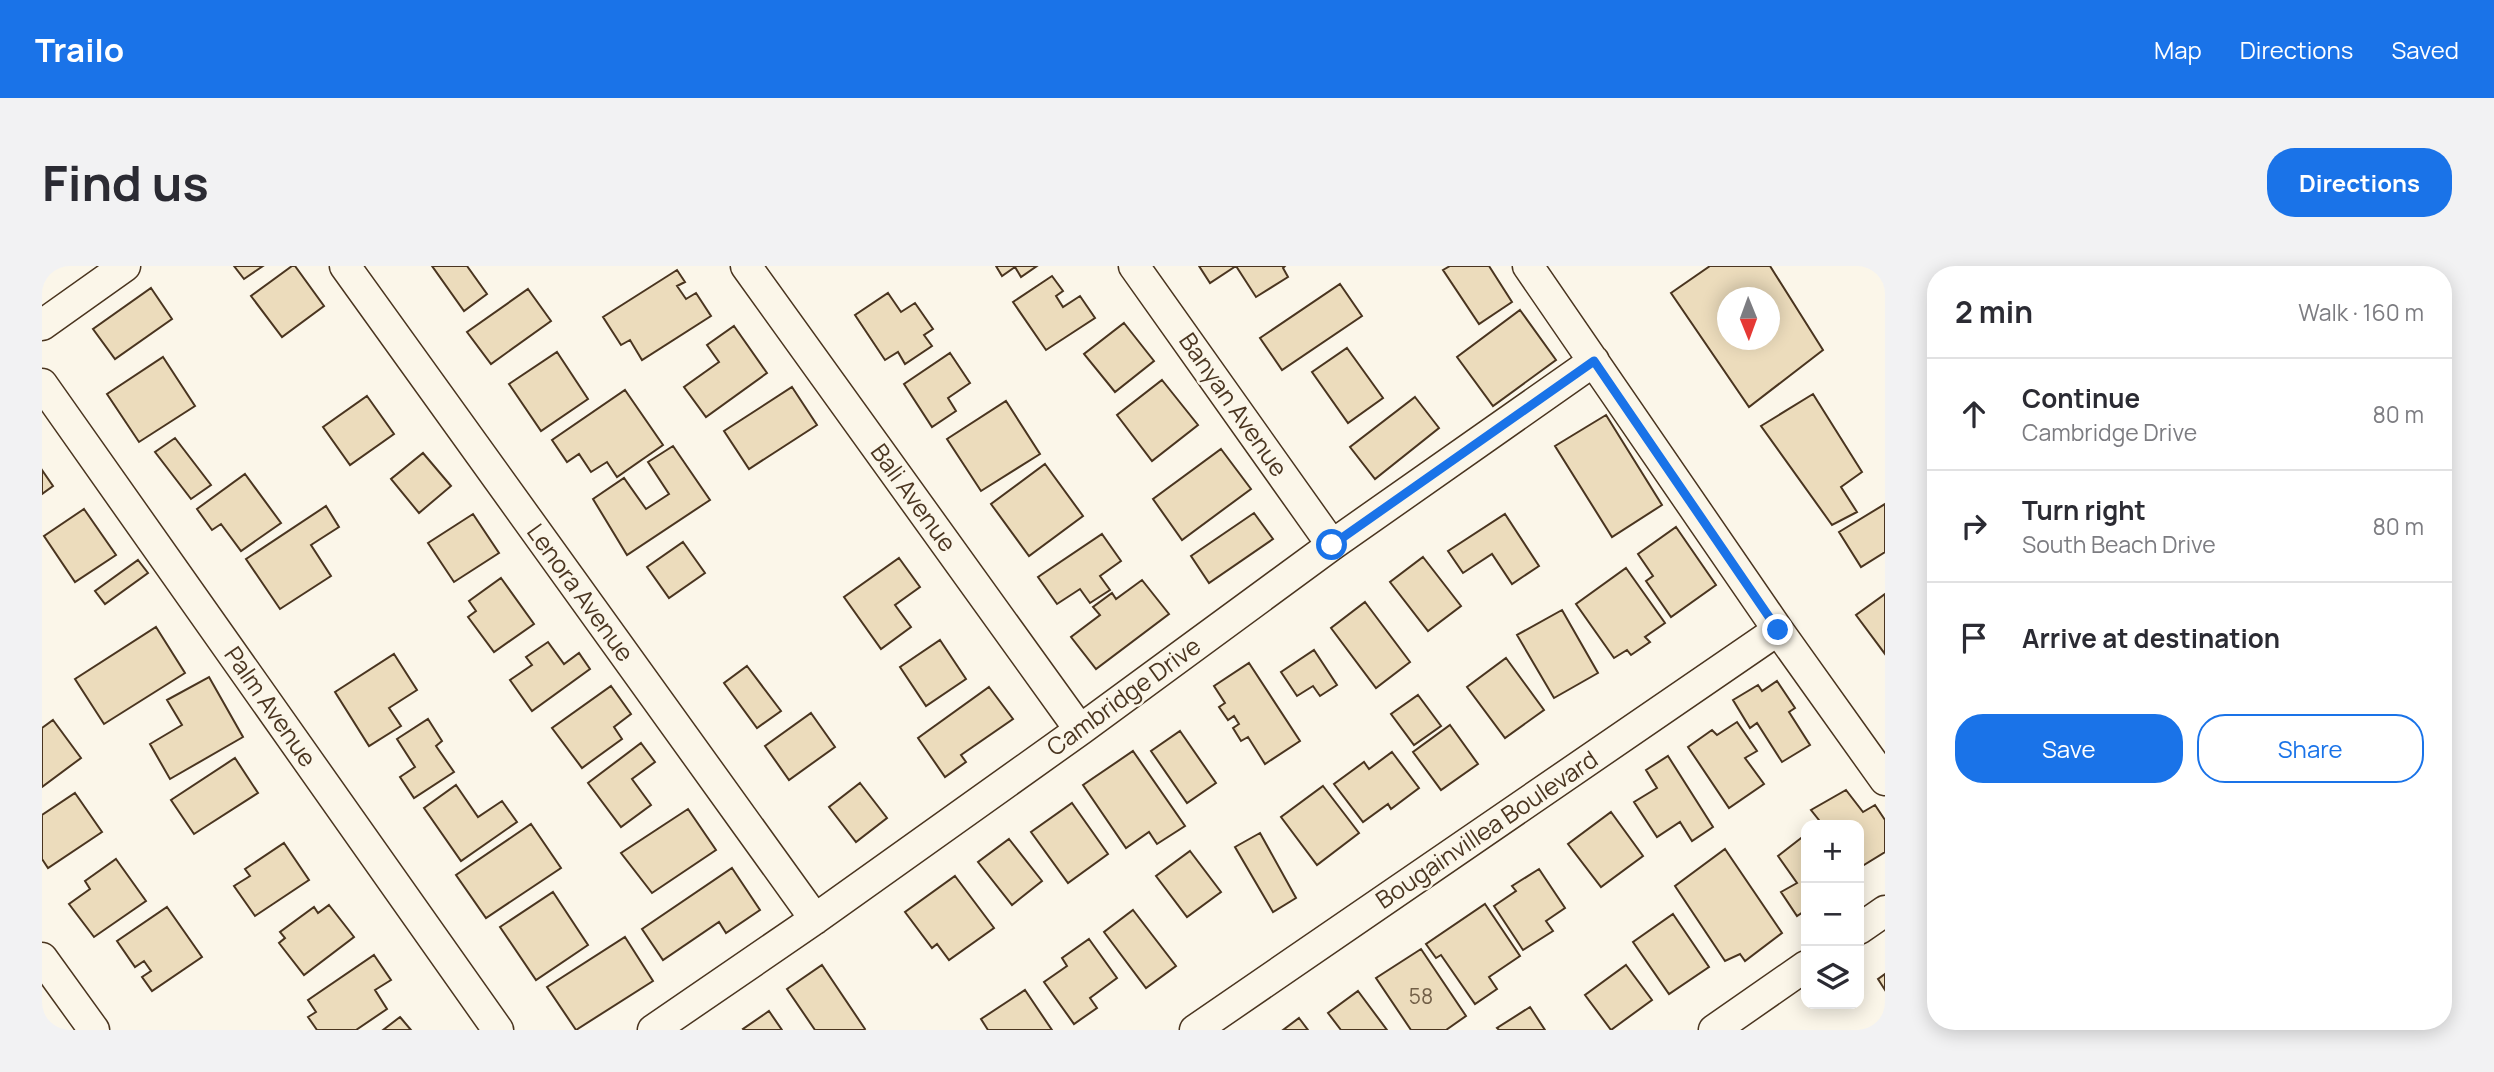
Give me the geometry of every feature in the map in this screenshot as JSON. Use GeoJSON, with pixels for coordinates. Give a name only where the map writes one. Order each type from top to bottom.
{"type":"FeatureCollection","features":[{"type":"Feature","properties":{"kind":"street"},"geometry":{"type":"LineString","coordinates":[[42,325],[125,266]]}},
{"type":"Feature","properties":{"kind":"street","name":"Lenora Avenue"},"geometry":{"type":"LineString","coordinates":[[345,266],[815,919]]}},
{"type":"Feature","properties":{"kind":"street","name":"Bali Avenue"},"geometry":{"type":"LineString","coordinates":[[746,266],[1080,730]]}},
{"type":"Feature","properties":{"kind":"street","name":"Banyan Avenue"},"geometry":{"type":"LineString","coordinates":[[1134,266],[1332,545]]}},
{"type":"Feature","properties":{"kind":"street"},"geometry":{"type":"LineString","coordinates":[[1528,266],[1778,630],[1885,780]]}},
{"type":"Feature","properties":{"kind":"street","name":"Cambridge Drive"},"geometry":{"type":"LineString","coordinates":[[653,1030],[815,919],[1080,730],[1332,545],[1594,361]]}},
{"type":"Feature","properties":{"kind":"street","name":"Palm Avenue"},"geometry":{"type":"LineString","coordinates":[[42,384],[498,1030]]}},
{"type":"Feature","properties":{"kind":"street","name":"Bougainvillea Boulevard"},"geometry":{"type":"LineString","coordinates":[[1195,1030],[1778,630]]}},
{"type":"Feature","properties":{"kind":"street"},"geometry":{"type":"LineString","coordinates":[[1864,926],[1885,911]]}},
{"type":"Feature","properties":{"kind":"street"},"geometry":{"type":"LineString","coordinates":[[42,958],[94,1030]]}},
{"type":"Feature","properties":{"kind":"street"},"geometry":{"type":"LineString","coordinates":[[1714,1030],[1801,969]]}},
{"type":"Feature","properties":{"kind":"building"},"geometry":{"type":"Polygon","coordinates":[[[234,266],[263,266],[244,279],[234,266]]]}},
{"type":"Feature","properties":{"kind":"building"},"geometry":{"type":"Polygon","coordinates":[[[295,266],[324,306],[282,337],[251,296],[295,266]]]}},
{"type":"Feature","properties":{"kind":"building"},"geometry":{"type":"Polygon","coordinates":[[[432,266],[467,266],[487,294],[464,311],[432,266]]]}},
{"type":"Feature","properties":{"kind":"building"},"geometry":{"type":"Polygon","coordinates":[[[996,266],[1037,266],[1021,277],[1015,267],[1002,276],[996,266]]]}},
{"type":"Feature","properties":{"kind":"building"},"geometry":{"type":"Polygon","coordinates":[[[1199,266],[1236,266],[1210,283],[1199,266]]]}},
{"type":"Feature","properties":{"kind":"building"},"geometry":{"type":"Polygon","coordinates":[[[1236,266],[1285,266],[1283,268],[1288,277],[1256,297],[1236,266]]]}},
{"type":"Feature","properties":{"kind":"building"},"geometry":{"type":"Polygon","coordinates":[[[1450,266],[1489,266],[1512,302],[1479,324],[1443,270],[1450,266]]]}},
{"type":"Feature","properties":{"kind":"building"},"geometry":{"type":"Polygon","coordinates":[[[1710,266],[1770,266],[1823,350],[1749,407],[1671,293],[1710,266]]]}},
{"type":"Feature","properties":{"kind":"building"},"geometry":{"type":"Polygon","coordinates":[[[677,270],[685,282],[677,286],[686,299],[696,293],[711,316],[642,360],[630,340],[621,345],[603,317],[677,270]]]}},
{"type":"Feature","properties":{"kind":"building"},"geometry":{"type":"Polygon","coordinates":[[[1052,276],[1063,291],[1056,296],[1063,307],[1080,296],[1095,318],[1046,350],[1013,302],[1052,276]]]}},
{"type":"Feature","properties":{"kind":"building"},"geometry":{"type":"Polygon","coordinates":[[[1340,284],[1362,316],[1282,370],[1260,338],[1340,284]]]}},
{"type":"Feature","properties":{"kind":"building"},"geometry":{"type":"Polygon","coordinates":[[[151,288],[172,319],[115,359],[93,329],[151,288]]]}},
{"type":"Feature","properties":{"kind":"building"},"geometry":{"type":"Polygon","coordinates":[[[528,289],[551,321],[491,364],[467,332],[528,289]]]}},
{"type":"Feature","properties":{"kind":"building"},"geometry":{"type":"Polygon","coordinates":[[[888,293],[901,312],[915,303],[933,329],[924,335],[932,346],[905,364],[898,352],[885,360],[855,315],[888,293]]]}},
{"type":"Feature","properties":{"kind":"building"},"geometry":{"type":"Polygon","coordinates":[[[1520,310],[1556,360],[1493,406],[1457,357],[1520,310]]]}},
{"type":"Feature","properties":{"kind":"building"},"geometry":{"type":"Polygon","coordinates":[[[1124,323],[1154,361],[1115,392],[1084,354],[1124,323]]]}},
{"type":"Feature","properties":{"kind":"building"},"geometry":{"type":"Polygon","coordinates":[[[734,326],[767,373],[706,417],[684,387],[719,362],[707,345],[734,326]]]}},
{"type":"Feature","properties":{"kind":"building"},"geometry":{"type":"Polygon","coordinates":[[[1347,348],[1383,398],[1348,423],[1312,372],[1347,348]]]}},
{"type":"Feature","properties":{"kind":"building"},"geometry":{"type":"Polygon","coordinates":[[[557,352],[588,399],[541,431],[509,384],[557,352]]]}},
{"type":"Feature","properties":{"kind":"building"},"geometry":{"type":"Polygon","coordinates":[[[950,353],[970,383],[948,398],[956,411],[932,427],[904,384],[950,353]]]}},
{"type":"Feature","properties":{"kind":"building"},"geometry":{"type":"Polygon","coordinates":[[[163,357],[195,406],[139,442],[107,394],[163,357]]]}},
{"type":"Feature","properties":{"kind":"building"},"geometry":{"type":"Polygon","coordinates":[[[1162,380],[1198,425],[1152,461],[1117,415],[1162,380]]]}},
{"type":"Feature","properties":{"kind":"building"},"geometry":{"type":"Polygon","coordinates":[[[792,387],[817,425],[749,469],[724,431],[792,387]]]}},
{"type":"Feature","properties":{"kind":"building"},"geometry":{"type":"Polygon","coordinates":[[[625,390],[663,445],[617,477],[607,462],[591,472],[579,454],[567,462],[552,440],[625,390]]]}},
{"type":"Feature","properties":{"kind":"building"},"geometry":{"type":"Polygon","coordinates":[[[1813,394],[1862,472],[1841,487],[1857,512],[1832,525],[1761,426],[1813,394]]]}},
{"type":"Feature","properties":{"kind":"building"},"geometry":{"type":"Polygon","coordinates":[[[367,396],[394,434],[350,465],[323,427],[367,396]]]}},
{"type":"Feature","properties":{"kind":"building"},"geometry":{"type":"Polygon","coordinates":[[[1415,397],[1439,428],[1375,479],[1350,447],[1415,397]]]}},
{"type":"Feature","properties":{"kind":"building"},"geometry":{"type":"Polygon","coordinates":[[[1006,401],[1040,454],[981,491],[947,439],[1006,401]]]}},
{"type":"Feature","properties":{"kind":"building"},"geometry":{"type":"Polygon","coordinates":[[[1606,415],[1662,505],[1612,537],[1555,446],[1606,415]]]}},
{"type":"Feature","properties":{"kind":"building"},"geometry":{"type":"Polygon","coordinates":[[[175,438],[211,485],[191,499],[155,452],[175,438]]]}},
{"type":"Feature","properties":{"kind":"building"},"geometry":{"type":"Polygon","coordinates":[[[673,446],[710,500],[627,555],[593,499],[624,478],[646,509],[669,494],[648,462],[673,446]]]}},
{"type":"Feature","properties":{"kind":"building"},"geometry":{"type":"Polygon","coordinates":[[[1221,449],[1251,489],[1182,540],[1153,499],[1221,449]]]}},
{"type":"Feature","properties":{"kind":"building"},"geometry":{"type":"Polygon","coordinates":[[[423,453],[451,486],[419,513],[391,479],[423,453]]]}},
{"type":"Feature","properties":{"kind":"building"},"geometry":{"type":"Polygon","coordinates":[[[1045,464],[1083,516],[1029,556],[991,504],[1045,464]]]}},
{"type":"Feature","properties":{"kind":"building"},"geometry":{"type":"Polygon","coordinates":[[[42,470],[53,486],[42,494],[42,470]]]}},
{"type":"Feature","properties":{"kind":"building"},"geometry":{"type":"Polygon","coordinates":[[[245,474],[281,523],[241,551],[221,524],[212,530],[197,509],[245,474]]]}},
{"type":"Feature","properties":{"kind":"building"},"geometry":{"type":"Polygon","coordinates":[[[1885,504],[1885,552],[1861,567],[1839,532],[1885,504]]]}},
{"type":"Feature","properties":{"kind":"building"},"geometry":{"type":"Polygon","coordinates":[[[326,506],[339,527],[311,545],[331,576],[280,609],[246,559],[326,506]]]}},
{"type":"Feature","properties":{"kind":"building"},"geometry":{"type":"Polygon","coordinates":[[[84,509],[116,555],[75,582],[44,536],[84,509]]]}},
{"type":"Feature","properties":{"kind":"building"},"geometry":{"type":"Polygon","coordinates":[[[1254,513],[1273,539],[1209,583],[1191,556],[1254,513]]]}},
{"type":"Feature","properties":{"kind":"building"},"geometry":{"type":"Polygon","coordinates":[[[473,514],[499,553],[454,582],[428,543],[473,514]]]}},
{"type":"Feature","properties":{"kind":"building"},"geometry":{"type":"Polygon","coordinates":[[[1505,514],[1539,566],[1512,584],[1492,554],[1463,573],[1448,551],[1505,514]]]}},
{"type":"Feature","properties":{"kind":"building"},"geometry":{"type":"Polygon","coordinates":[[[1676,527],[1716,585],[1671,617],[1646,581],[1653,576],[1638,554],[1676,527]]]}},
{"type":"Feature","properties":{"kind":"building"},"geometry":{"type":"Polygon","coordinates":[[[1102,534],[1121,561],[1100,576],[1110,590],[1090,603],[1080,589],[1057,604],[1038,577],[1102,534]]]}},
{"type":"Feature","properties":{"kind":"building"},"geometry":{"type":"Polygon","coordinates":[[[683,542],[705,573],[669,598],[647,567],[683,542]]]}},
{"type":"Feature","properties":{"kind":"building"},"geometry":{"type":"Polygon","coordinates":[[[1423,557],[1461,606],[1428,631],[1390,582],[1423,557]]]}},
{"type":"Feature","properties":{"kind":"building"},"geometry":{"type":"Polygon","coordinates":[[[899,558],[920,587],[895,605],[911,627],[881,649],[844,597],[899,558]]]}},
{"type":"Feature","properties":{"kind":"building"},"geometry":{"type":"Polygon","coordinates":[[[138,560],[148,573],[105,604],[95,591],[138,560]]]}},
{"type":"Feature","properties":{"kind":"building"},"geometry":{"type":"Polygon","coordinates":[[[1626,568],[1665,623],[1645,637],[1650,642],[1631,655],[1627,650],[1614,658],[1576,604],[1626,568]]]}},
{"type":"Feature","properties":{"kind":"building"},"geometry":{"type":"Polygon","coordinates":[[[501,578],[534,624],[494,652],[468,617],[476,611],[469,601],[501,578]]]}},
{"type":"Feature","properties":{"kind":"building"},"geometry":{"type":"Polygon","coordinates":[[[1142,580],[1169,614],[1096,669],[1071,637],[1100,615],[1093,607],[1112,593],[1116,599],[1142,580]]]}},
{"type":"Feature","properties":{"kind":"building"},"geometry":{"type":"Polygon","coordinates":[[[1885,594],[1885,654],[1856,615],[1885,594]]]}},
{"type":"Feature","properties":{"kind":"building"},"geometry":{"type":"Polygon","coordinates":[[[1365,602],[1410,662],[1376,688],[1331,628],[1365,602]]]}},
{"type":"Feature","properties":{"kind":"building"},"geometry":{"type":"Polygon","coordinates":[[[1562,610],[1598,673],[1554,698],[1517,635],[1562,610]]]}},
{"type":"Feature","properties":{"kind":"building"},"geometry":{"type":"Polygon","coordinates":[[[156,627],[185,673],[104,724],[75,679],[156,627]]]}},
{"type":"Feature","properties":{"kind":"building"},"geometry":{"type":"Polygon","coordinates":[[[940,640],[966,679],[926,706],[900,667],[940,640]]]}},
{"type":"Feature","properties":{"kind":"building"},"geometry":{"type":"Polygon","coordinates":[[[548,642],[564,664],[579,653],[590,669],[532,711],[510,680],[532,665],[526,657],[548,642]]]}},
{"type":"Feature","properties":{"kind":"building"},"geometry":{"type":"Polygon","coordinates":[[[1314,650],[1337,685],[1320,696],[1313,686],[1297,696],[1281,672],[1314,650]]]}},
{"type":"Feature","properties":{"kind":"building"},"geometry":{"type":"Polygon","coordinates":[[[394,654],[417,690],[389,708],[401,726],[369,746],[335,692],[394,654]]]}},
{"type":"Feature","properties":{"kind":"building"},"geometry":{"type":"Polygon","coordinates":[[[1506,658],[1544,710],[1505,738],[1467,687],[1506,658]]]}},
{"type":"Feature","properties":{"kind":"building"},"geometry":{"type":"Polygon","coordinates":[[[1249,663],[1300,741],[1265,764],[1248,737],[1241,741],[1233,728],[1239,724],[1234,716],[1228,720],[1219,707],[1225,703],[1214,686],[1249,663]]]}},
{"type":"Feature","properties":{"kind":"building"},"geometry":{"type":"Polygon","coordinates":[[[747,666],[781,711],[757,728],[724,683],[747,666]]]}},
{"type":"Feature","properties":{"kind":"building"},"geometry":{"type":"Polygon","coordinates":[[[209,677],[243,737],[170,779],[150,744],[182,725],[167,700],[209,677]]]}},
{"type":"Feature","properties":{"kind":"building"},"geometry":{"type":"Polygon","coordinates":[[[1777,681],[1795,708],[1789,712],[1810,745],[1782,762],[1757,723],[1750,728],[1733,700],[1758,685],[1762,691],[1777,681]]]}},
{"type":"Feature","properties":{"kind":"building"},"geometry":{"type":"Polygon","coordinates":[[[611,686],[631,714],[614,727],[622,739],[582,768],[552,728],[611,686]]]}},
{"type":"Feature","properties":{"kind":"building"},"geometry":{"type":"Polygon","coordinates":[[[989,687],[1013,719],[961,755],[966,762],[945,777],[918,738],[989,687]]]}},
{"type":"Feature","properties":{"kind":"building"},"geometry":{"type":"Polygon","coordinates":[[[1418,695],[1441,726],[1414,745],[1391,714],[1418,695]]]}},
{"type":"Feature","properties":{"kind":"building"},"geometry":{"type":"Polygon","coordinates":[[[811,713],[835,747],[789,780],[765,746],[811,713]]]}},
{"type":"Feature","properties":{"kind":"building"},"geometry":{"type":"Polygon","coordinates":[[[428,719],[442,741],[436,746],[454,772],[414,798],[400,777],[415,767],[397,739],[428,719]]]}},
{"type":"Feature","properties":{"kind":"building"},"geometry":{"type":"Polygon","coordinates":[[[53,720],[81,758],[42,787],[42,728],[53,720]]]}},
{"type":"Feature","properties":{"kind":"building"},"geometry":{"type":"Polygon","coordinates":[[[1737,722],[1757,751],[1745,758],[1764,784],[1729,808],[1688,747],[1712,730],[1717,735],[1737,722]]]}},
{"type":"Feature","properties":{"kind":"building"},"geometry":{"type":"Polygon","coordinates":[[[1450,725],[1478,764],[1441,790],[1413,752],[1450,725]]]}},
{"type":"Feature","properties":{"kind":"building"},"geometry":{"type":"Polygon","coordinates":[[[1180,731],[1216,783],[1187,803],[1151,751],[1180,731]]]}},
{"type":"Feature","properties":{"kind":"building"},"geometry":{"type":"Polygon","coordinates":[[[641,743],[655,762],[632,779],[651,805],[621,827],[588,783],[641,743]]]}},
{"type":"Feature","properties":{"kind":"building"},"geometry":{"type":"Polygon","coordinates":[[[1133,751],[1185,826],[1157,844],[1149,832],[1126,848],[1083,785],[1133,751]]]}},
{"type":"Feature","properties":{"kind":"building"},"geometry":{"type":"Polygon","coordinates":[[[1392,752],[1419,788],[1391,809],[1388,804],[1363,822],[1334,784],[1364,762],[1369,769],[1392,752]]]}},
{"type":"Feature","properties":{"kind":"building"},"geometry":{"type":"Polygon","coordinates":[[[1668,756],[1713,827],[1692,841],[1680,822],[1657,837],[1634,802],[1657,788],[1646,770],[1668,756]]]}},
{"type":"Feature","properties":{"kind":"building"},"geometry":{"type":"Polygon","coordinates":[[[235,758],[258,793],[194,834],[171,800],[235,758]]]}},
{"type":"Feature","properties":{"kind":"building"},"geometry":{"type":"Polygon","coordinates":[[[860,783],[887,818],[856,842],[829,807],[860,783]]]}},
{"type":"Feature","properties":{"kind":"building"},"geometry":{"type":"Polygon","coordinates":[[[456,785],[478,817],[502,801],[517,822],[461,861],[424,808],[456,785]]]}},
{"type":"Feature","properties":{"kind":"building"},"geometry":{"type":"Polygon","coordinates":[[[1323,786],[1359,833],[1317,865],[1281,817],[1323,786]]]}},
{"type":"Feature","properties":{"kind":"building"},"geometry":{"type":"Polygon","coordinates":[[[1846,790],[1863,812],[1875,805],[1885,820],[1885,852],[1864,865],[1864,820],[1819,820],[1811,810],[1846,790]]]}},
{"type":"Feature","properties":{"kind":"building"},"geometry":{"type":"Polygon","coordinates":[[[75,793],[102,832],[48,868],[42,859],[42,815],[75,793]]]}},
{"type":"Feature","properties":{"kind":"building"},"geometry":{"type":"Polygon","coordinates":[[[1072,803],[1108,854],[1068,883],[1031,832],[1072,803]]]}},
{"type":"Feature","properties":{"kind":"building"},"geometry":{"type":"Polygon","coordinates":[[[688,809],[716,850],[652,893],[621,853],[688,809]]]}},
{"type":"Feature","properties":{"kind":"building"},"geometry":{"type":"Polygon","coordinates":[[[1611,812],[1643,856],[1601,887],[1568,844],[1611,812]]]}},
{"type":"Feature","properties":{"kind":"building"},"geometry":{"type":"Polygon","coordinates":[[[531,824],[561,868],[486,918],[456,875],[531,824]]]}},
{"type":"Feature","properties":{"kind":"building"},"geometry":{"type":"Polygon","coordinates":[[[1260,833],[1296,898],[1273,912],[1235,847],[1260,833]]]}},
{"type":"Feature","properties":{"kind":"building"},"geometry":{"type":"Polygon","coordinates":[[[1801,838],[1801,913],[1797,916],[1781,892],[1797,883],[1778,856],[1801,838]]]}},
{"type":"Feature","properties":{"kind":"building"},"geometry":{"type":"Polygon","coordinates":[[[1009,839],[1042,881],[1012,905],[978,862],[1009,839]]]}},
{"type":"Feature","properties":{"kind":"building"},"geometry":{"type":"Polygon","coordinates":[[[284,843],[309,880],[255,916],[234,886],[250,876],[245,869],[284,843]]]}},
{"type":"Feature","properties":{"kind":"building"},"geometry":{"type":"Polygon","coordinates":[[[1725,849],[1782,933],[1745,961],[1740,954],[1725,961],[1675,886],[1725,849]]]}},
{"type":"Feature","properties":{"kind":"building"},"geometry":{"type":"Polygon","coordinates":[[[1190,851],[1221,892],[1187,917],[1156,876],[1190,851]]]}},
{"type":"Feature","properties":{"kind":"building"},"geometry":{"type":"Polygon","coordinates":[[[116,859],[146,901],[94,937],[69,904],[90,889],[85,881],[116,859]]]}},
{"type":"Feature","properties":{"kind":"building"},"geometry":{"type":"Polygon","coordinates":[[[732,868],[760,910],[726,933],[719,922],[663,960],[642,929],[732,868]]]}},
{"type":"Feature","properties":{"kind":"building"},"geometry":{"type":"Polygon","coordinates":[[[1539,869],[1565,908],[1546,921],[1553,931],[1523,950],[1494,906],[1516,891],[1512,886],[1539,869]]]}},
{"type":"Feature","properties":{"kind":"building"},"geometry":{"type":"Polygon","coordinates":[[[955,876],[994,928],[949,960],[937,944],[932,948],[905,912],[955,876]]]}},
{"type":"Feature","properties":{"kind":"building"},"geometry":{"type":"Polygon","coordinates":[[[553,892],[588,945],[536,980],[500,927],[553,892]]]}},
{"type":"Feature","properties":{"kind":"building"},"geometry":{"type":"Polygon","coordinates":[[[1485,904],[1520,956],[1489,977],[1497,989],[1475,1004],[1441,955],[1436,958],[1426,944],[1485,904]]]}},
{"type":"Feature","properties":{"kind":"building"},"geometry":{"type":"Polygon","coordinates":[[[329,905],[354,937],[304,975],[279,943],[285,938],[280,932],[314,907],[318,913],[329,905]]]}},
{"type":"Feature","properties":{"kind":"building"},"geometry":{"type":"Polygon","coordinates":[[[167,907],[202,957],[152,991],[142,977],[151,971],[144,961],[135,967],[117,941],[167,907]]]}},
{"type":"Feature","properties":{"kind":"building"},"geometry":{"type":"Polygon","coordinates":[[[1133,910],[1176,966],[1146,988],[1104,932],[1133,910]]]}},
{"type":"Feature","properties":{"kind":"building"},"geometry":{"type":"Polygon","coordinates":[[[1673,914],[1709,967],[1669,994],[1633,942],[1673,914]]]}},
{"type":"Feature","properties":{"kind":"building"},"geometry":{"type":"Polygon","coordinates":[[[625,937],[653,981],[576,1030],[547,987],[625,937]]]}},
{"type":"Feature","properties":{"kind":"building"},"geometry":{"type":"Polygon","coordinates":[[[1089,939],[1117,978],[1090,998],[1097,1008],[1074,1024],[1044,982],[1067,966],[1062,958],[1089,939]]]}},
{"type":"Feature","properties":{"kind":"building"},"geometry":{"type":"Polygon","coordinates":[[[1421,949],[1466,1016],[1446,1030],[1411,1030],[1376,978],[1421,949]]]}},
{"type":"Feature","properties":{"kind":"building"},"geometry":{"type":"Polygon","coordinates":[[[374,955],[391,980],[375,990],[387,1009],[356,1030],[317,1030],[308,1017],[316,1012],[308,1000],[374,955]]]}},
{"type":"Feature","properties":{"kind":"building"},"geometry":{"type":"Polygon","coordinates":[[[822,965],[864,1030],[815,1030],[787,989],[822,965]]]}},
{"type":"Feature","properties":{"kind":"building"},"geometry":{"type":"Polygon","coordinates":[[[1626,965],[1652,1000],[1611,1030],[1585,995],[1626,965]]]}},
{"type":"Feature","properties":{"kind":"building"},"geometry":{"type":"Polygon","coordinates":[[[1885,974],[1885,990],[1878,979],[1885,974]]]}},
{"type":"Feature","properties":{"kind":"building"},"geometry":{"type":"Polygon","coordinates":[[[1025,990],[1052,1030],[988,1030],[981,1019],[1025,990]]]}},
{"type":"Feature","properties":{"kind":"building"},"geometry":{"type":"Polygon","coordinates":[[[1358,991],[1387,1030],[1341,1030],[1328,1013],[1358,991]]]}},
{"type":"Feature","properties":{"kind":"building"},"geometry":{"type":"Polygon","coordinates":[[[1530,1007],[1545,1030],[1497,1028],[1530,1007]]]}},
{"type":"Feature","properties":{"kind":"building"},"geometry":{"type":"Polygon","coordinates":[[[769,1011],[782,1030],[743,1029],[769,1011]]]}},
{"type":"Feature","properties":{"kind":"building"},"geometry":{"type":"Polygon","coordinates":[[[400,1017],[411,1030],[383,1030],[400,1017]]]}},
{"type":"Feature","properties":{"kind":"building"},"geometry":{"type":"Polygon","coordinates":[[[1299,1018],[1308,1030],[1283,1030],[1299,1018]]]}},
{"type":"Feature","properties":{"kind":"route"},"geometry":{"type":"LineString","coordinates":[[1332,545],[1594,361],[1778,630]]}}]}
